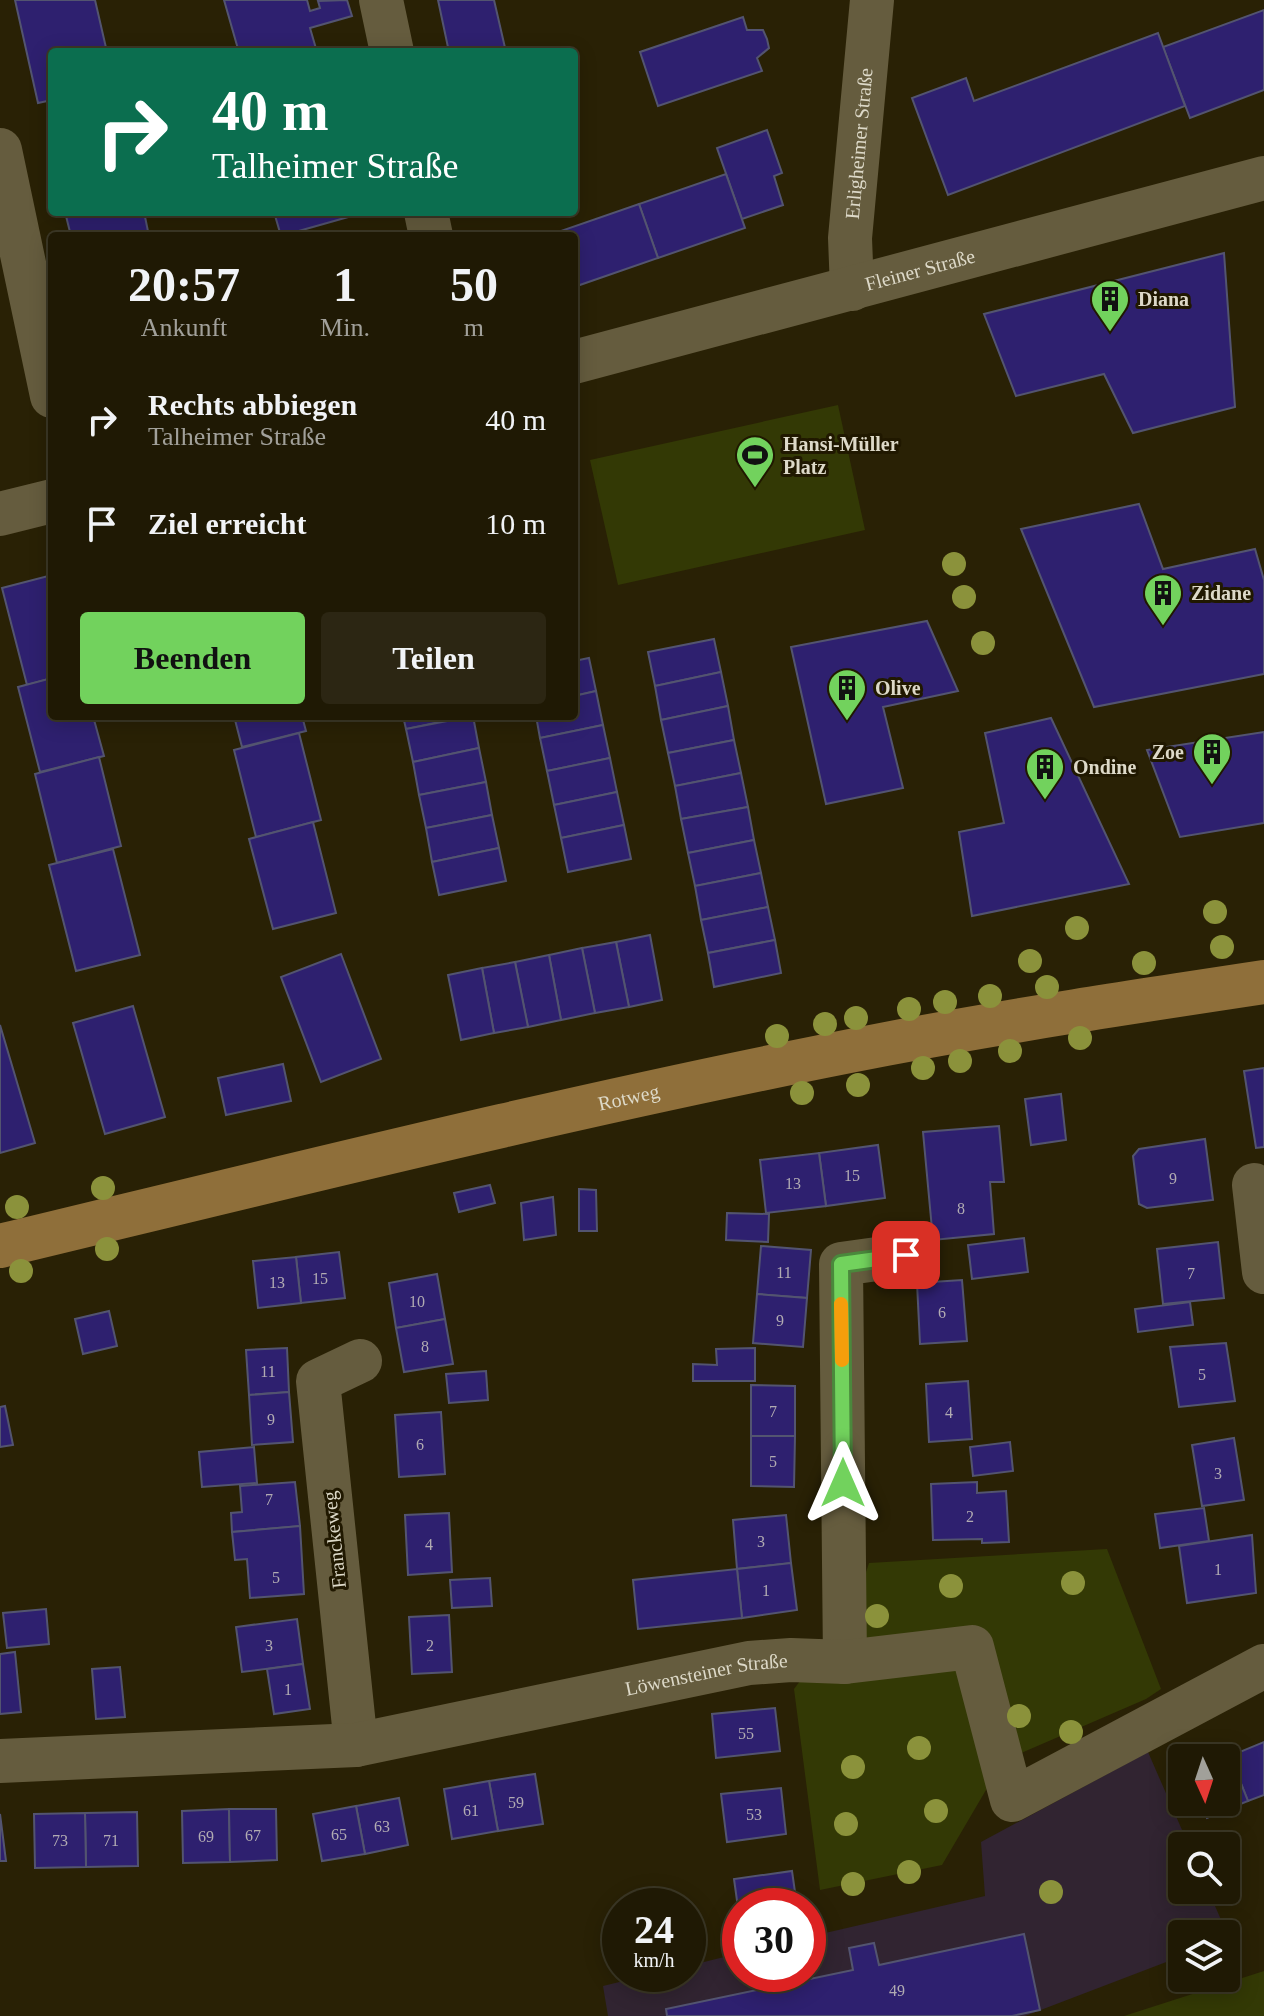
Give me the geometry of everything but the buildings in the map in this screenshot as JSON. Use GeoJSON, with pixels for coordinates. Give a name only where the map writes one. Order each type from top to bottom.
{"type":"FeatureCollection","features":[{"type":"Feature","properties":{"kind":"main road","name":"Rotweg"},"geometry":{"type":"LineString","coordinates":[[0,1246],[328,1166],[722,1077],[1079,1010],[1264,982]]}},
{"type":"Feature","properties":{"kind":"street"},"geometry":{"type":"LineString","coordinates":[[381,0],[391,48]]}},
{"type":"Feature","properties":{"kind":"street","name":"Erligheimer Straße"},"geometry":{"type":"LineString","coordinates":[[852,289],[850,238],[872,0]]}},
{"type":"Feature","properties":{"kind":"street"},"geometry":{"type":"LineString","coordinates":[[0,150],[48,377]]}},
{"type":"Feature","properties":{"kind":"street","name":"Fleiner Straße"},"geometry":{"type":"LineString","coordinates":[[578,361],[1264,178]]}},
{"type":"Feature","properties":{"kind":"street"},"geometry":{"type":"LineString","coordinates":[[0,514],[48,502]]}},
{"type":"Feature","properties":{"kind":"street"},"geometry":{"type":"LineString","coordinates":[[1254,1185],[1264,1272]]}},
{"type":"Feature","properties":{"kind":"street"},"geometry":{"type":"LineString","coordinates":[[845,1662],[841,1264],[906,1255]]}},
{"type":"Feature","properties":{"kind":"street","name":"Franckeweg"},"geometry":{"type":"LineString","coordinates":[[356,1745],[318,1381],[360,1361]]}},
{"type":"Feature","properties":{"kind":"street","name":"Löwensteiner Straße"},"geometry":{"type":"LineString","coordinates":[[0,1761],[356,1745],[749,1663],[791,1660],[845,1662],[972,1647],[1012,1800],[1264,1666]]}},
{"type":"Feature","properties":{"kind":"shaded area"},"geometry":{"type":"Polygon","coordinates":[[[1148,1752],[1168,1798],[1168,1816],[1176,1816],[1183,1832],[1168,1832],[1168,1904],[1214,1904],[1221,1920],[1168,1920],[1168,1961],[1025,2016],[608,2016],[604,1992],[706,1992],[706,1962],[722,1958],[722,1992],[826,1992],[826,1933],[985,1896],[981,1842],[1148,1752]]]}},
{"type":"Feature","properties":{"kind":"green space","name":"Hansi-Müller Platz"},"geometry":{"type":"Polygon","coordinates":[[[838,405],[865,530],[618,585],[590,460],[838,405]]]}},
{"type":"Feature","properties":{"kind":"green space"},"geometry":{"type":"Polygon","coordinates":[[[1107,1549],[1161,1689],[1146,1699],[1003,1761],[942,1865],[820,1888],[794,1689],[854,1609],[869,1563],[1107,1549]]]}},
{"type":"Feature","properties":{"kind":"green space"},"geometry":{"type":"Polygon","coordinates":[[[1264,1971],[1264,2016],[1124,2016],[1199,1992],[1240,1992],[1240,1979],[1264,1971]]]}},
{"type":"Feature","properties":{"kind":"slow traffic"},"geometry":{"type":"LineString","coordinates":[[841,1304],[842,1360]]}},
{"type":"Feature","properties":{"kind":"place","name":"Diana"},"geometry":{"type":"Point","coordinates":[1110,333]}},
{"type":"Feature","properties":{"kind":"place","name":"Hansi-Müller Platz"},"geometry":{"type":"Point","coordinates":[755,489]}},
{"type":"Feature","properties":{"kind":"place","name":"Zidane"},"geometry":{"type":"Point","coordinates":[1163,627]}},
{"type":"Feature","properties":{"kind":"place","name":"Olive"},"geometry":{"type":"Point","coordinates":[847,722]}},
{"type":"Feature","properties":{"kind":"place","name":"Zoe"},"geometry":{"type":"Point","coordinates":[1212,786]}},
{"type":"Feature","properties":{"kind":"place","name":"Ondine"},"geometry":{"type":"Point","coordinates":[1045,801]}},
{"type":"Feature","properties":{"kind":"route"},"geometry":{"type":"LineString","coordinates":[[843,1483],[841,1264],[906,1255]]}}]}
